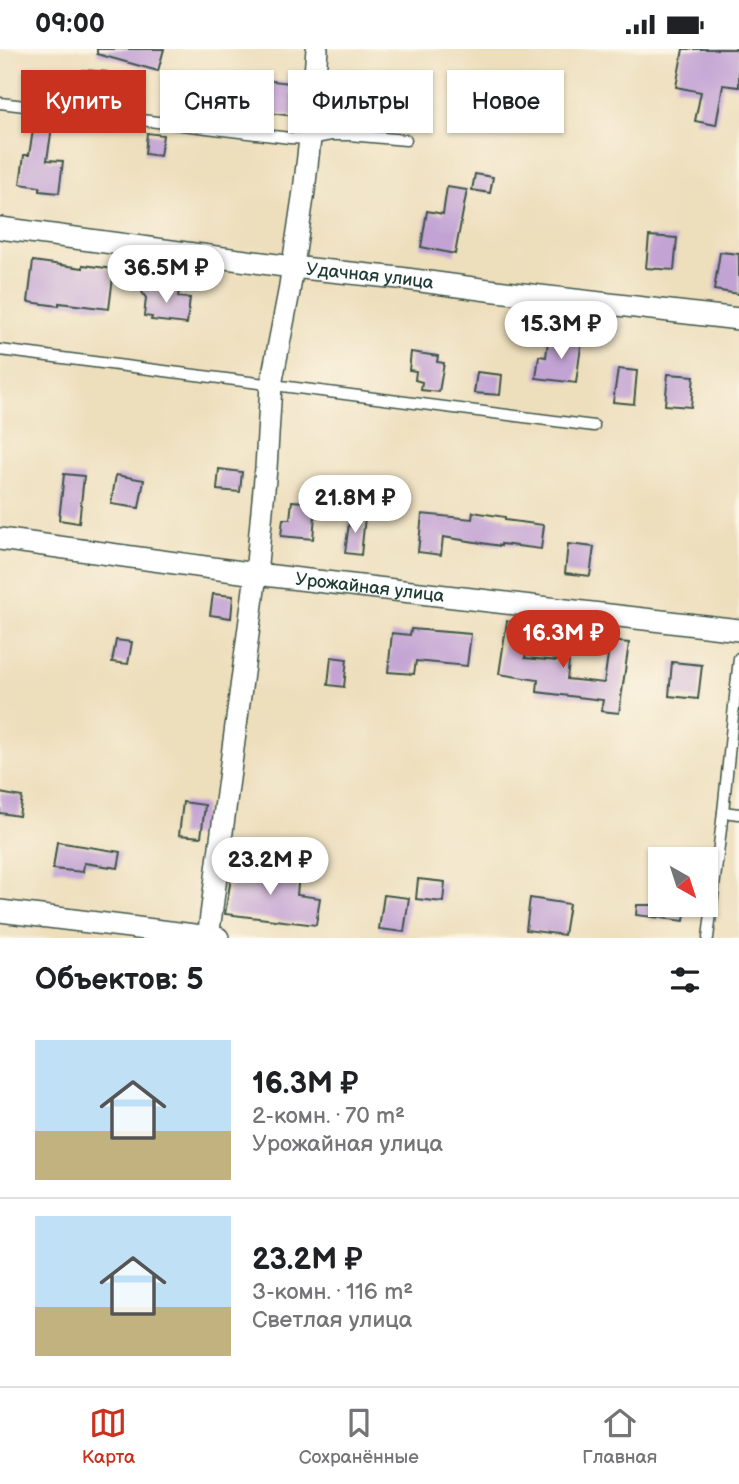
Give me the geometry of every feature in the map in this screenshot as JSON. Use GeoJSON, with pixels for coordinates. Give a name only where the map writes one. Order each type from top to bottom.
{"type":"FeatureCollection","features":[{"type":"Feature","properties":{"kind":"street"},"geometry":{"type":"LineString","coordinates":[[0,911],[211,938],[256,573],[271,385],[289,292],[310,139],[317,49]]}},
{"type":"Feature","properties":{"kind":"street","name":"Удачная улица"},"geometry":{"type":"LineString","coordinates":[[0,228],[292,267],[739,319]]}},
{"type":"Feature","properties":{"kind":"street","name":"Урожайная улица"},"geometry":{"type":"LineString","coordinates":[[0,539],[256,573],[739,630]]}},
{"type":"Feature","properties":{"kind":"lane"},"geometry":{"type":"LineString","coordinates":[[0,103],[310,139],[349,135],[406,140]]}},
{"type":"Feature","properties":{"kind":"lane"},"geometry":{"type":"LineString","coordinates":[[0,350],[594,426]]}},
{"type":"Feature","properties":{"kind":"lane"},"geometry":{"type":"LineString","coordinates":[[708,938],[739,658]]}},
{"type":"Feature","properties":{"kind":"lane"},"geometry":{"type":"LineString","coordinates":[[723,812],[739,814]]}},
{"type":"Feature","properties":{"kind":"building"},"geometry":{"type":"Polygon","coordinates":[[[97,49],[164,49],[158,71],[97,54],[97,49]]]}},
{"type":"Feature","properties":{"kind":"building"},"geometry":{"type":"Polygon","coordinates":[[[683,49],[739,49],[739,87],[723,85],[716,125],[695,121],[701,92],[676,87],[683,49]]]}},
{"type":"Feature","properties":{"kind":"building"},"geometry":{"type":"Polygon","coordinates":[[[274,81],[288,83],[288,115],[274,114],[274,81]]]}},
{"type":"Feature","properties":{"kind":"building"},"geometry":{"type":"Polygon","coordinates":[[[33,133],[51,133],[47,160],[63,161],[59,193],[40,191],[40,187],[20,184],[24,155],[29,155],[33,133]]]}},
{"type":"Feature","properties":{"kind":"building"},"geometry":{"type":"Polygon","coordinates":[[[147,133],[163,135],[160,156],[145,154],[147,133]]]}},
{"type":"Feature","properties":{"kind":"building"},"geometry":{"type":"Polygon","coordinates":[[[475,174],[493,177],[490,193],[472,190],[475,174]]]}},
{"type":"Feature","properties":{"kind":"building"},"geometry":{"type":"Polygon","coordinates":[[[447,187],[467,190],[455,254],[421,247],[427,211],[443,214],[447,187]]]}},
{"type":"Feature","properties":{"kind":"building"},"geometry":{"type":"Polygon","coordinates":[[[649,236],[677,238],[674,270],[646,268],[649,236]]]}},
{"type":"Feature","properties":{"kind":"building"},"geometry":{"type":"Polygon","coordinates":[[[720,252],[739,254],[739,294],[714,290],[720,252]]]}},
{"type":"Feature","properties":{"kind":"building"},"geometry":{"type":"Polygon","coordinates":[[[33,261],[114,269],[109,309],[28,302],[33,261]]]}},
{"type":"Feature","properties":{"kind":"building"},"geometry":{"type":"Polygon","coordinates":[[[155,280],[160,287],[179,290],[178,297],[190,298],[187,324],[151,320],[152,317],[144,316],[146,298],[142,292],[155,280]]]}},
{"type":"Feature","properties":{"kind":"building"},"geometry":{"type":"Polygon","coordinates":[[[560,336],[582,339],[576,383],[536,378],[539,356],[546,357],[548,341],[559,342],[560,336]]]}},
{"type":"Feature","properties":{"kind":"building"},"geometry":{"type":"Polygon","coordinates":[[[411,352],[438,356],[437,362],[444,363],[439,392],[421,390],[422,382],[415,380],[416,371],[409,370],[411,352]]]}},
{"type":"Feature","properties":{"kind":"building"},"geometry":{"type":"Polygon","coordinates":[[[618,369],[637,371],[634,404],[613,402],[618,369]]]}},
{"type":"Feature","properties":{"kind":"building"},"geometry":{"type":"Polygon","coordinates":[[[477,372],[502,375],[500,395],[474,393],[477,372]]]}},
{"type":"Feature","properties":{"kind":"building"},"geometry":{"type":"Polygon","coordinates":[[[668,374],[694,376],[691,407],[665,405],[668,374]]]}},
{"type":"Feature","properties":{"kind":"building"},"geometry":{"type":"Polygon","coordinates":[[[219,469],[242,472],[240,492],[217,490],[219,469]]]}},
{"type":"Feature","properties":{"kind":"building"},"geometry":{"type":"Polygon","coordinates":[[[64,474],[84,476],[79,523],[59,520],[64,474]]]}},
{"type":"Feature","properties":{"kind":"building"},"geometry":{"type":"Polygon","coordinates":[[[116,475],[144,480],[139,508],[111,504],[116,475]]]}},
{"type":"Feature","properties":{"kind":"building"},"geometry":{"type":"Polygon","coordinates":[[[292,501],[316,503],[313,539],[281,536],[283,519],[290,519],[292,501]]]}},
{"type":"Feature","properties":{"kind":"building"},"geometry":{"type":"Polygon","coordinates":[[[473,512],[505,517],[505,520],[544,525],[541,549],[443,537],[441,555],[418,552],[422,514],[472,519],[473,512]]]}},
{"type":"Feature","properties":{"kind":"building"},"geometry":{"type":"Polygon","coordinates":[[[350,515],[365,517],[361,555],[345,553],[350,515]]]}},
{"type":"Feature","properties":{"kind":"building"},"geometry":{"type":"Polygon","coordinates":[[[568,544],[594,547],[590,576],[565,573],[568,544]]]}},
{"type":"Feature","properties":{"kind":"building"},"geometry":{"type":"Polygon","coordinates":[[[213,594],[233,596],[231,618],[210,615],[213,594]]]}},
{"type":"Feature","properties":{"kind":"building"},"geometry":{"type":"Polygon","coordinates":[[[507,621],[530,624],[525,658],[569,662],[567,679],[604,683],[610,641],[629,643],[619,713],[601,711],[603,700],[537,692],[538,680],[499,674],[507,621]]]}},
{"type":"Feature","properties":{"kind":"building"},"geometry":{"type":"Polygon","coordinates":[[[411,629],[471,634],[467,666],[416,661],[414,674],[388,672],[392,633],[410,635],[411,629]]]}},
{"type":"Feature","properties":{"kind":"building"},"geometry":{"type":"Polygon","coordinates":[[[116,640],[132,642],[128,664],[112,662],[116,640]]]}},
{"type":"Feature","properties":{"kind":"building"},"geometry":{"type":"Polygon","coordinates":[[[331,657],[347,659],[344,687],[328,685],[331,657]]]}},
{"type":"Feature","properties":{"kind":"building"},"geometry":{"type":"Polygon","coordinates":[[[672,662],[702,665],[698,699],[669,696],[672,662]]]}},
{"type":"Feature","properties":{"kind":"building"},"geometry":{"type":"Polygon","coordinates":[[[0,793],[22,797],[19,816],[0,813],[0,793]]]}},
{"type":"Feature","properties":{"kind":"building"},"geometry":{"type":"Polygon","coordinates":[[[183,802],[205,805],[201,837],[179,835],[183,802]]]}},
{"type":"Feature","properties":{"kind":"building"},"geometry":{"type":"Polygon","coordinates":[[[57,842],[121,852],[118,868],[84,863],[83,872],[53,869],[57,842]]]}},
{"type":"Feature","properties":{"kind":"building"},"geometry":{"type":"Polygon","coordinates":[[[233,866],[299,874],[297,895],[320,898],[316,925],[225,914],[233,866]]]}},
{"type":"Feature","properties":{"kind":"building"},"geometry":{"type":"Polygon","coordinates":[[[418,879],[445,882],[443,902],[416,899],[418,879]]]}},
{"type":"Feature","properties":{"kind":"building"},"geometry":{"type":"Polygon","coordinates":[[[384,895],[409,898],[404,932],[379,929],[384,895]]]}},
{"type":"Feature","properties":{"kind":"building"},"geometry":{"type":"Polygon","coordinates":[[[530,898],[569,904],[564,935],[526,930],[530,898]]]}},
{"type":"Feature","properties":{"kind":"building"},"geometry":{"type":"Polygon","coordinates":[[[637,905],[648,905],[648,916],[636,915],[637,905]]]}},
{"type":"Feature","properties":{"kind":"building"},"geometry":{"type":"Polygon","coordinates":[[[652,917],[684,917],[684,921],[652,917]]]}}]}
